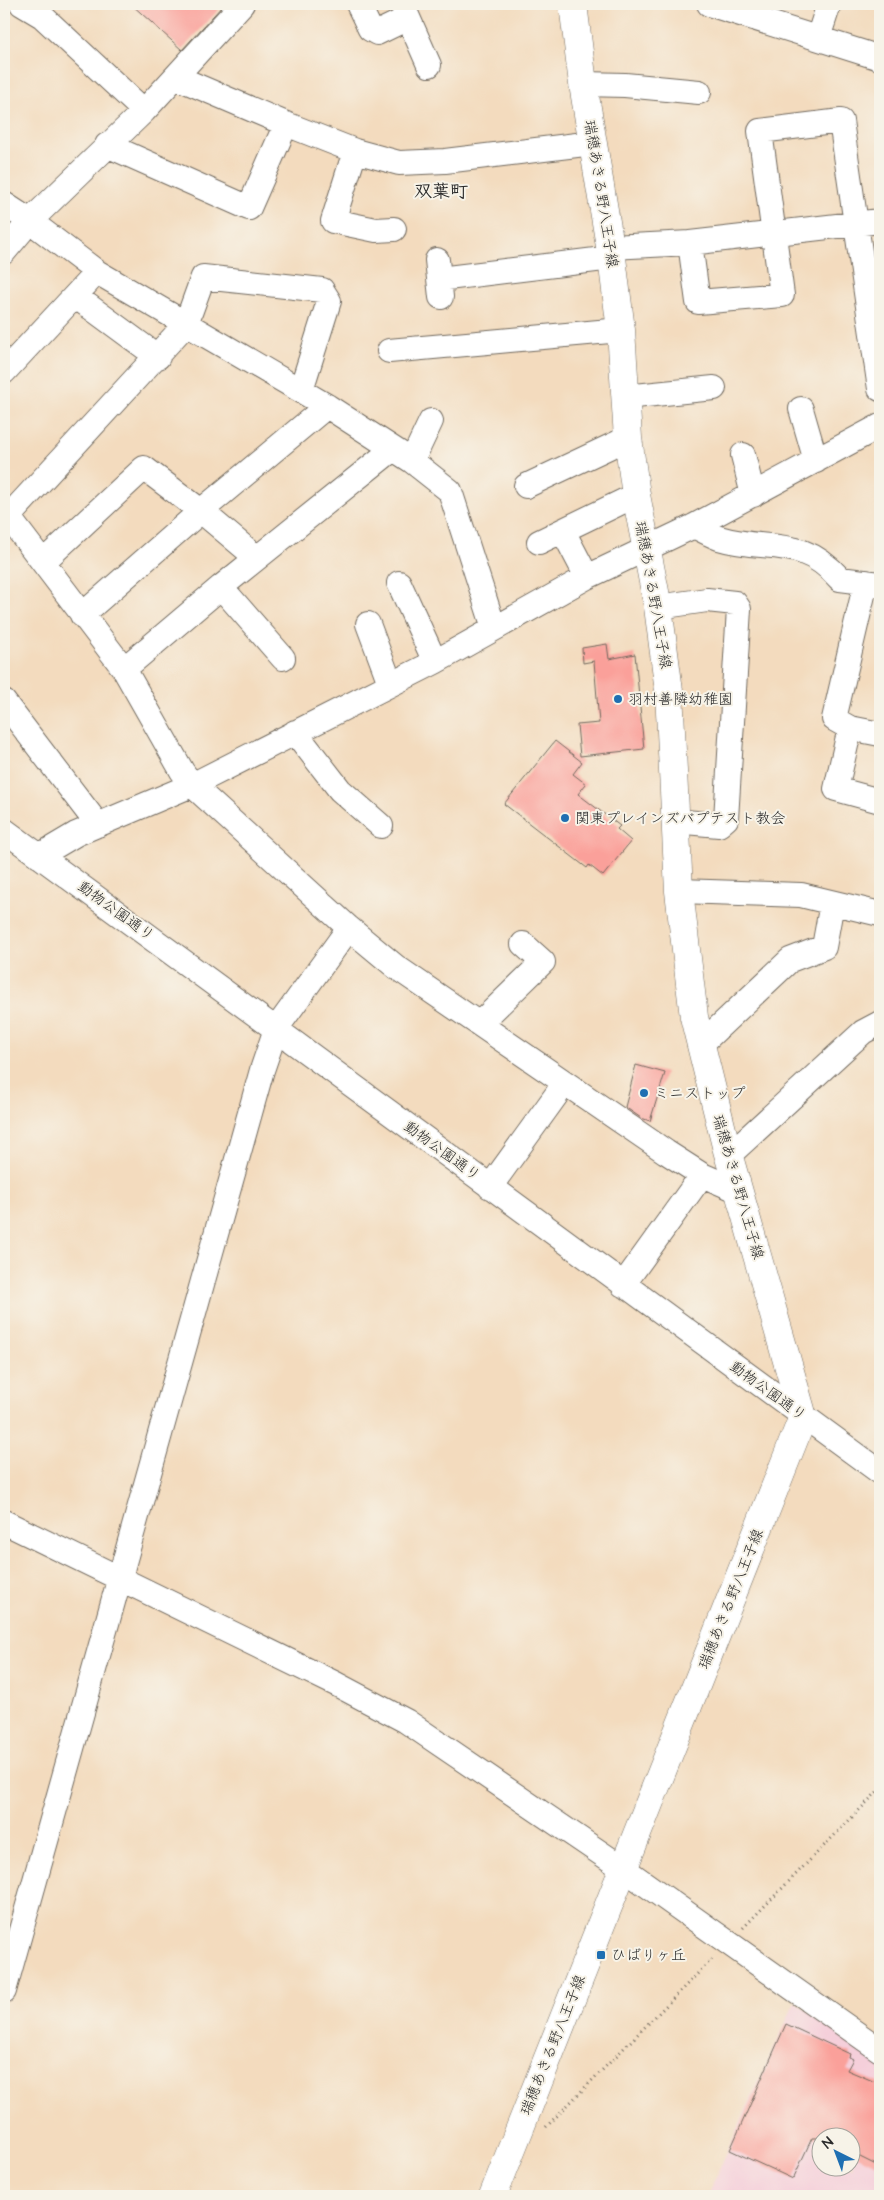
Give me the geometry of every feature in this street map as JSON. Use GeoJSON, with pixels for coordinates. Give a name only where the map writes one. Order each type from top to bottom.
{"type":"FeatureCollection","features":[{"type":"Feature","properties":{"kind":"main road","name":"瑞穂あきる野八王子線"},"geometry":{"type":"LineString","coordinates":[[493,2196],[803,1417],[727,1153],[694,1017],[679,891],[669,691],[658,607],[636,495],[628,438],[621,330],[612,252],[583,84],[573,4]]}},
{"type":"Feature","properties":{"kind":"street"},"geometry":{"type":"LineString","coordinates":[[22,4],[42,16],[144,111]]}},
{"type":"Feature","properties":{"kind":"street"},"geometry":{"type":"LineString","coordinates":[[4,252],[30,221],[144,111],[242,4]]}},
{"type":"Feature","properties":{"kind":"street"},"geometry":{"type":"LineString","coordinates":[[358,4],[370,29],[377,33],[405,11],[429,65]]}},
{"type":"Feature","properties":{"kind":"street"},"geometry":{"type":"LineString","coordinates":[[709,4],[880,58]]}},
{"type":"Feature","properties":{"kind":"street"},"geometry":{"type":"LineString","coordinates":[[818,38],[829,4]]}},
{"type":"Feature","properties":{"kind":"street"},"geometry":{"type":"LineString","coordinates":[[176,77],[355,151],[399,163],[444,161],[593,143]]}},
{"type":"Feature","properties":{"kind":"street"},"geometry":{"type":"LineString","coordinates":[[583,84],[625,84],[699,92]]}},
{"type":"Feature","properties":{"kind":"street"},"geometry":{"type":"LineString","coordinates":[[690,243],[698,302],[782,295],[760,131],[841,121],[880,389]]}},
{"type":"Feature","properties":{"kind":"street"},"geometry":{"type":"LineString","coordinates":[[107,145],[249,208],[286,124]]}},
{"type":"Feature","properties":{"kind":"street"},"geometry":{"type":"LineString","coordinates":[[355,151],[333,222],[376,230],[394,229]]}},
{"type":"Feature","properties":{"kind":"street"},"geometry":{"type":"LineString","coordinates":[[4,204],[30,221],[97,272],[327,406],[412,462],[450,492],[494,628]]}},
{"type":"Feature","properties":{"kind":"street"},"geometry":{"type":"LineString","coordinates":[[439,279],[612,252],[880,221]]}},
{"type":"Feature","properties":{"kind":"street"},"geometry":{"type":"LineString","coordinates":[[4,372],[97,272]]}},
{"type":"Feature","properties":{"kind":"street"},"geometry":{"type":"LineString","coordinates":[[301,390],[329,301],[322,290],[203,276],[186,324],[158,356],[6,514],[124,669],[192,785],[348,928],[396,967],[697,1172],[739,1191]]}},
{"type":"Feature","properties":{"kind":"street"},"geometry":{"type":"LineString","coordinates":[[75,296],[158,356]]}},
{"type":"Feature","properties":{"kind":"street"},"geometry":{"type":"LineString","coordinates":[[388,351],[621,330]]}},
{"type":"Feature","properties":{"kind":"street"},"geometry":{"type":"LineString","coordinates":[[625,396],[714,388]]}},
{"type":"Feature","properties":{"kind":"street"},"geometry":{"type":"LineString","coordinates":[[82,615],[200,511],[327,406]]}},
{"type":"Feature","properties":{"kind":"street"},"geometry":{"type":"LineString","coordinates":[[801,409],[816,461]]}},
{"type":"Feature","properties":{"kind":"street"},"geometry":{"type":"LineString","coordinates":[[412,462],[430,421]]}},
{"type":"Feature","properties":{"kind":"street"},"geometry":{"type":"LineString","coordinates":[[39,856],[98,825],[192,785],[390,683],[435,662],[587,577],[694,526],[880,426]]}},
{"type":"Feature","properties":{"kind":"street"},"geometry":{"type":"LineString","coordinates":[[526,486],[628,438]]}},
{"type":"Feature","properties":{"kind":"street"},"geometry":{"type":"LineString","coordinates":[[124,669],[221,587],[393,449]]}},
{"type":"Feature","properties":{"kind":"street"},"geometry":{"type":"LineString","coordinates":[[743,455],[753,495]]}},
{"type":"Feature","properties":{"kind":"street"},"geometry":{"type":"LineString","coordinates":[[43,562],[144,468],[257,558]]}},
{"type":"Feature","properties":{"kind":"street"},"geometry":{"type":"LineString","coordinates":[[539,542],[636,495]]}},
{"type":"Feature","properties":{"kind":"street"},"geometry":{"type":"LineString","coordinates":[[694,526],[720,538],[792,548],[808,553],[826,564],[840,579],[873,583],[834,719],[850,728],[880,734]]}},
{"type":"Feature","properties":{"kind":"street"},"geometry":{"type":"LineString","coordinates":[[563,531],[587,577]]}},
{"type":"Feature","properties":{"kind":"street"},"geometry":{"type":"LineString","coordinates":[[399,583],[435,662]]}},
{"type":"Feature","properties":{"kind":"street"},"geometry":{"type":"LineString","coordinates":[[221,587],[283,658]]}},
{"type":"Feature","properties":{"kind":"street"},"geometry":{"type":"LineString","coordinates":[[658,607],[707,600],[735,603],[739,609],[726,819],[720,825],[674,821]]}},
{"type":"Feature","properties":{"kind":"street"},"geometry":{"type":"LineString","coordinates":[[368,624],[390,683]]}},
{"type":"Feature","properties":{"kind":"street"},"geometry":{"type":"LineString","coordinates":[[4,702],[98,825]]}},
{"type":"Feature","properties":{"kind":"street"},"geometry":{"type":"LineString","coordinates":[[850,728],[836,790],[880,801]]}},
{"type":"Feature","properties":{"kind":"street"},"geometry":{"type":"LineString","coordinates":[[295,732],[340,790],[381,826]]}},
{"type":"Feature","properties":{"kind":"street","name":"動物公園通り"},"geometry":{"type":"LineString","coordinates":[[4,830],[880,1472]]}},
{"type":"Feature","properties":{"kind":"street"},"geometry":{"type":"LineString","coordinates":[[679,891],[801,895],[880,914]]}},
{"type":"Feature","properties":{"kind":"street"},"geometry":{"type":"LineString","coordinates":[[700,1045],[790,960],[824,947],[832,903]]}},
{"type":"Feature","properties":{"kind":"street"},"geometry":{"type":"LineString","coordinates":[[4,1991],[262,1070],[276,1028],[348,928]]}},
{"type":"Feature","properties":{"kind":"street"},"geometry":{"type":"LineString","coordinates":[[479,1024],[543,962],[523,944]]}},
{"type":"Feature","properties":{"kind":"street"},"geometry":{"type":"LineString","coordinates":[[623,1284],[697,1172],[727,1153],[863,1032],[880,1023]]}},
{"type":"Feature","properties":{"kind":"street"},"geometry":{"type":"LineString","coordinates":[[490,1187],[565,1083]]}},
{"type":"Feature","properties":{"kind":"street"},"geometry":{"type":"LineString","coordinates":[[4,1522],[336,1684],[406,1722],[624,1869],[880,2050]]}},
{"type":"Feature","properties":{"kind":"path"},"geometry":{"type":"LineString","coordinates":[[518,2132],[538,2134],[880,1789]]}},
{"type":"Feature","properties":{"kind":"shaded area"},"geometry":{"type":"Polygon","coordinates":[[[795,2002],[880,2062],[880,2196],[707,2196],[795,2002]]]}},
{"type":"Feature","properties":{"kind":"building"},"geometry":{"type":"Polygon","coordinates":[[[131,4],[224,4],[182,50],[131,4]]]}},
{"type":"Feature","properties":{"kind":"building"},"geometry":{"type":"Polygon","coordinates":[[[607,644],[609,659],[635,654],[644,749],[580,756],[577,725],[599,723],[594,661],[583,663],[582,648],[607,644]]]}},
{"type":"Feature","properties":{"kind":"building"},"geometry":{"type":"Polygon","coordinates":[[[555,741],[582,762],[573,774],[586,784],[578,794],[620,826],[617,829],[631,841],[603,876],[589,865],[587,868],[504,804],[555,741]]]}},
{"type":"Feature","properties":{"kind":"building","name":"ミニストップ"},"geometry":{"type":"Polygon","coordinates":[[[636,1065],[665,1073],[650,1121],[641,1118],[625,1107],[636,1065]]]}},
{"type":"Feature","properties":{"kind":"building"},"geometry":{"type":"Polygon","coordinates":[[[786,2024],[850,2054],[849,2057],[853,2059],[847,2070],[880,2084],[880,2167],[862,2158],[862,2128],[812,2128],[812,2138],[793,2179],[730,2150],[786,2024]]]}},
{"type":"Feature","properties":{"kind":"place","name":"羽村善隣幼稚園"},"geometry":{"type":"Point","coordinates":[618,699]}},
{"type":"Feature","properties":{"kind":"place","name":"関東プレインズバプテスト教会"},"geometry":{"type":"Point","coordinates":[565,818]}},
{"type":"Feature","properties":{"kind":"place","name":"ミニストップ"},"geometry":{"type":"Point","coordinates":[644,1093]}},
{"type":"Feature","properties":{"kind":"place","name":"ひばりヶ丘"},"geometry":{"type":"Point","coordinates":[601,1955]}},
{"type":"Feature","properties":{"kind":"district","name":"双葉町"},"geometry":{"type":"Point","coordinates":[441,191]}}]}
